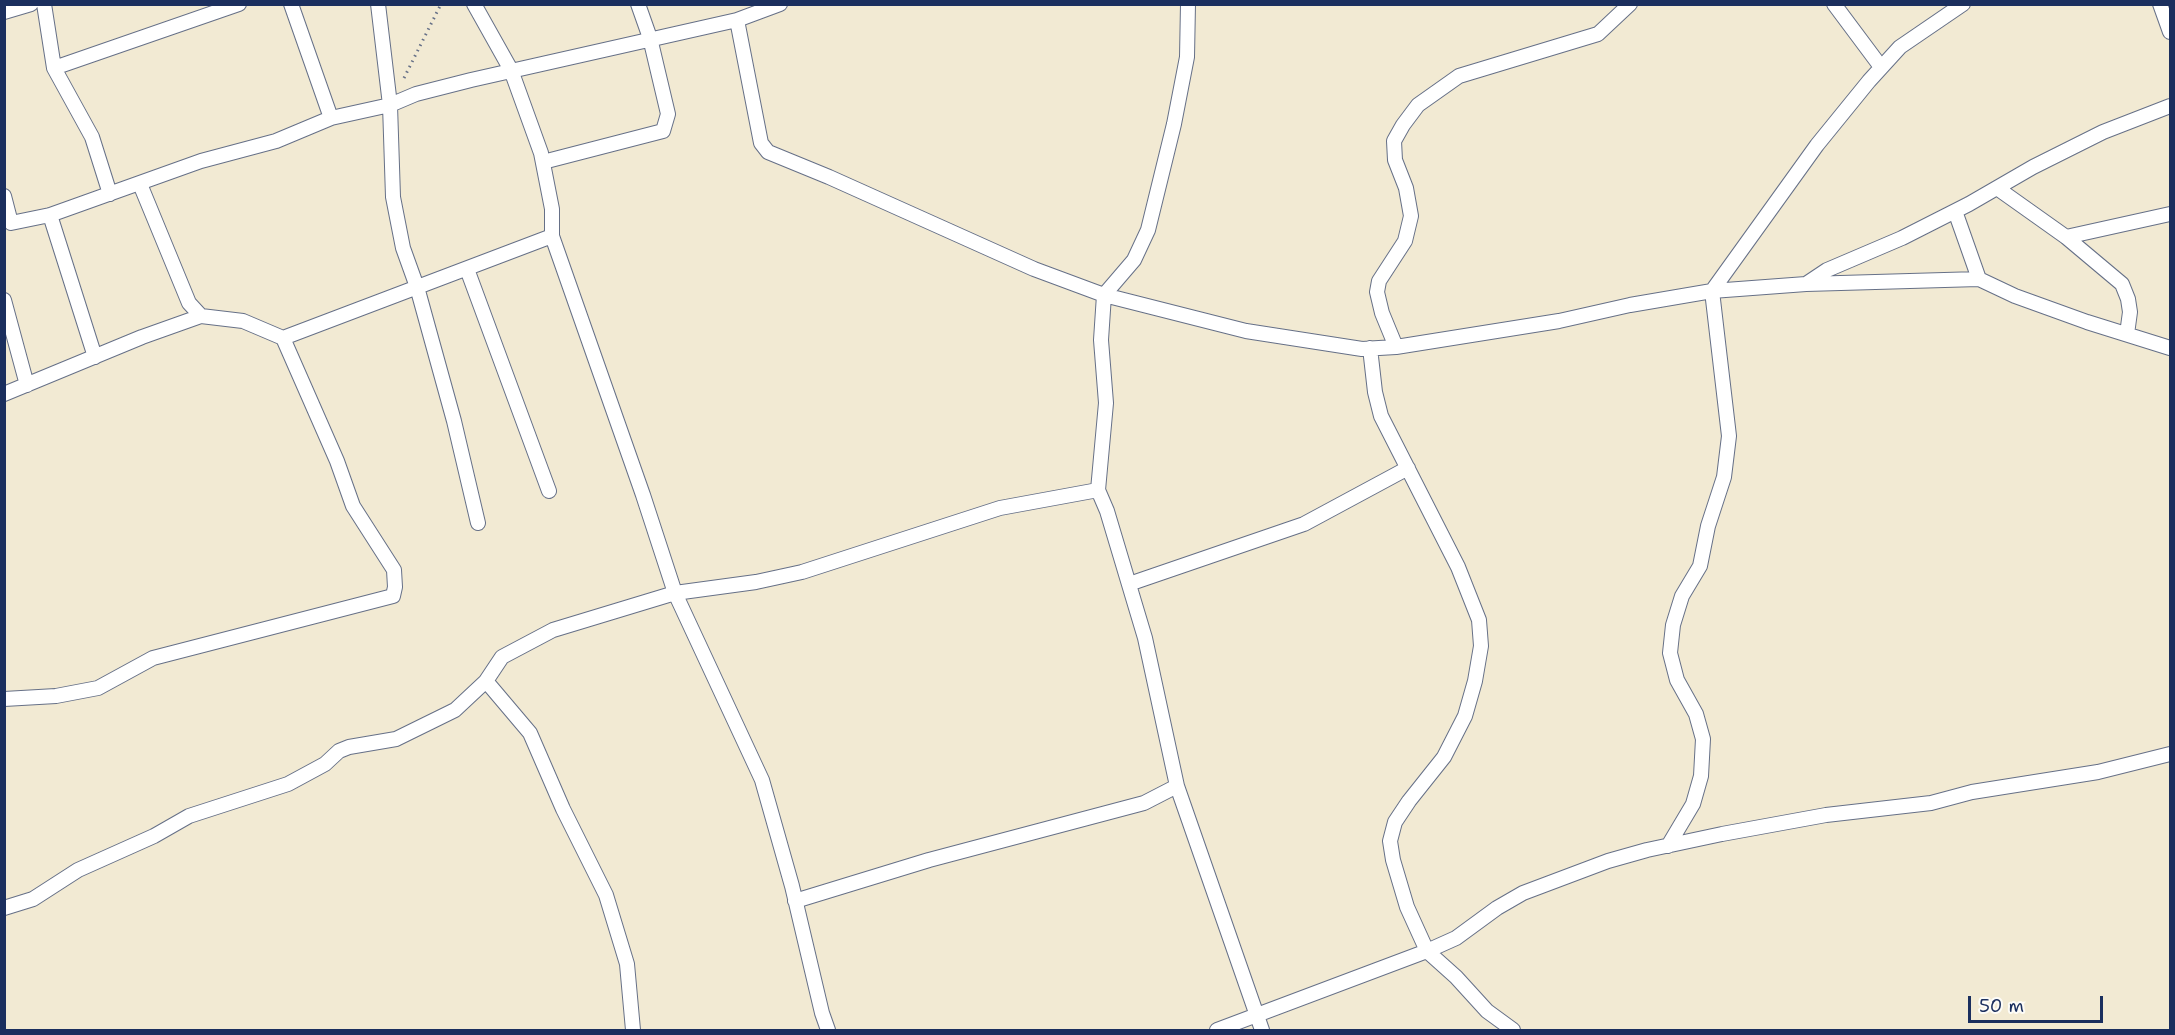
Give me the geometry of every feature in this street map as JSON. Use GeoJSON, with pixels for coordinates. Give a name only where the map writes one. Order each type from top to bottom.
{"type":"FeatureCollection","features":[{"type":"Feature","properties":{"kind":"street"},"geometry":{"type":"LineString","coordinates":[[4,12],[31,4]]}},
{"type":"Feature","properties":{"kind":"street"},"geometry":{"type":"LineString","coordinates":[[44,4],[54,68],[92,137],[110,194]]}},
{"type":"Feature","properties":{"kind":"street"},"geometry":{"type":"LineString","coordinates":[[54,68],[239,4]]}},
{"type":"Feature","properties":{"kind":"street"},"geometry":{"type":"LineString","coordinates":[[291,4],[331,118]]}},
{"type":"Feature","properties":{"kind":"street"},"geometry":{"type":"LineString","coordinates":[[378,4],[390,105],[393,197],[403,248],[417,287],[454,421],[478,523]]}},
{"type":"Feature","properties":{"kind":"street"},"geometry":{"type":"LineString","coordinates":[[474,4],[511,70],[543,162],[552,209],[552,236],[675,593],[762,780],[828,1030]]}},
{"type":"Feature","properties":{"kind":"street"},"geometry":{"type":"LineString","coordinates":[[543,162],[663,131],[668,114],[650,38],[638,4]]}},
{"type":"Feature","properties":{"kind":"street"},"geometry":{"type":"LineString","coordinates":[[4,196],[8,225],[50,215],[201,160],[276,141],[331,118],[390,105],[416,94],[511,70],[737,20],[780,4]]}},
{"type":"Feature","properties":{"kind":"street"},"geometry":{"type":"LineString","coordinates":[[1188,4],[1187,57],[1174,124],[1148,230],[1134,260],[1104,295],[1101,340],[1106,403],[1098,490],[1107,511],[1145,638],[1177,786],[1262,1030]]}},
{"type":"Feature","properties":{"kind":"street"},"geometry":{"type":"LineString","coordinates":[[1396,347],[1382,313],[1377,292],[1379,281],[1405,241],[1411,216],[1406,188],[1395,160],[1394,141],[1403,124],[1418,105],[1459,76],[1598,34],[1630,4]]}},
{"type":"Feature","properties":{"kind":"street"},"geometry":{"type":"LineString","coordinates":[[1834,4],[1881,67]]}},
{"type":"Feature","properties":{"kind":"street"},"geometry":{"type":"LineString","coordinates":[[1668,846],[1693,804],[1701,776],[1703,739],[1696,714],[1677,680],[1670,653],[1673,625],[1682,596],[1700,566],[1708,526],[1724,477],[1729,436],[1725,386],[1712,291],[1817,145],[1881,67],[1900,46],[1964,4]]}},
{"type":"Feature","properties":{"kind":"street"},"geometry":{"type":"LineString","coordinates":[[2160,4],[2170,32]]}},
{"type":"Feature","properties":{"kind":"street"},"geometry":{"type":"LineString","coordinates":[[737,20],[761,143],[768,152],[1034,269],[1104,295],[1246,331],[1320,344],[1370,348],[1396,347],[1558,321],[1630,305],[1712,291],[1806,284],[1979,279],[2015,296],[2170,348]]}},
{"type":"Feature","properties":{"kind":"street"},"geometry":{"type":"LineString","coordinates":[[1806,284],[1827,270],[1902,238],[1955,211],[2103,132],[2170,106]]}},
{"type":"Feature","properties":{"kind":"street"},"geometry":{"type":"LineString","coordinates":[[140,184],[189,303],[201,316]]}},
{"type":"Feature","properties":{"kind":"street"},"geometry":{"type":"LineString","coordinates":[[1997,188],[2066,237],[2122,284],[2128,298],[2130,312],[2127,334]]}},
{"type":"Feature","properties":{"kind":"street"},"geometry":{"type":"LineString","coordinates":[[1955,211],[1979,279]]}},
{"type":"Feature","properties":{"kind":"street"},"geometry":{"type":"LineString","coordinates":[[2066,237],[2170,214]]}},
{"type":"Feature","properties":{"kind":"street"},"geometry":{"type":"LineString","coordinates":[[50,215],[96,357]]}},
{"type":"Feature","properties":{"kind":"street"},"geometry":{"type":"LineString","coordinates":[[283,338],[552,236]]}},
{"type":"Feature","properties":{"kind":"street"},"geometry":{"type":"LineString","coordinates":[[467,268],[549,491]]}},
{"type":"Feature","properties":{"kind":"street"},"geometry":{"type":"LineString","coordinates":[[4,300],[27,385]]}},
{"type":"Feature","properties":{"kind":"street"},"geometry":{"type":"LineString","coordinates":[[4,394],[201,316],[243,321],[283,338],[337,461],[353,506],[394,570],[395,587],[393,596],[153,658],[98,688],[56,696],[4,699]]}},
{"type":"Feature","properties":{"kind":"street"},"geometry":{"type":"LineString","coordinates":[[1370,348],[1381,416],[1458,567],[1479,620],[1481,646],[1475,681],[1465,716],[1444,757],[1395,822],[1390,841],[1393,860],[1407,907],[1426,951],[1456,977],[1497,1024],[1513,1030]]}},
{"type":"Feature","properties":{"kind":"street"},"geometry":{"type":"LineString","coordinates":[[1129,584],[1304,524],[1408,468]]}},
{"type":"Feature","properties":{"kind":"street"},"geometry":{"type":"LineString","coordinates":[[4,908],[33,899],[78,870],[154,836],[189,816],[288,784],[325,764],[339,751],[349,747],[396,739],[455,710],[486,681],[502,657],[553,630],[675,593],[756,582],[802,572],[1000,508],[1098,490]]}},
{"type":"Feature","properties":{"kind":"street"},"geometry":{"type":"LineString","coordinates":[[486,681],[531,733],[563,808],[606,895],[627,964],[633,1030]]}},
{"type":"Feature","properties":{"kind":"street"},"geometry":{"type":"LineString","coordinates":[[1217,1030],[1426,951],[1456,938],[1497,908],[1523,893],[1608,861],[1668,846],[1826,815],[1931,802],[1972,792],[2098,772],[2170,754]]}},
{"type":"Feature","properties":{"kind":"street"},"geometry":{"type":"LineString","coordinates":[[795,901],[929,860],[1144,802],[1177,786]]}},
{"type":"Feature","properties":{"kind":"path"},"geometry":{"type":"LineString","coordinates":[[390,105],[441,4]]}}]}
